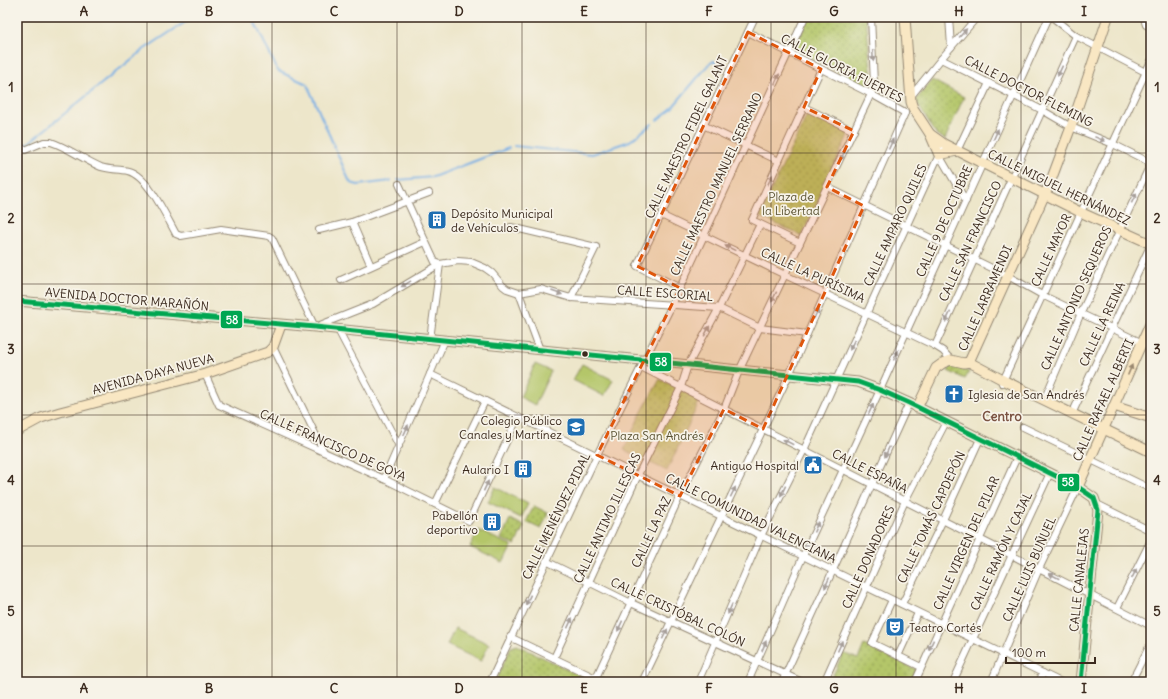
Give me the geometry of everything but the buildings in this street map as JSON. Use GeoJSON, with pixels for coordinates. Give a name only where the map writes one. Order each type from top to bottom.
{"type":"FeatureCollection","features":[{"type":"Feature","properties":{"kind":"main road"},"geometry":{"type":"LineString","coordinates":[[905,17],[913,108],[930,134],[939,155],[957,151]]}},
{"type":"Feature","properties":{"kind":"main road","name":"CALLE LARRAMENDI"},"geometry":{"type":"LineString","coordinates":[[913,406],[936,368],[950,360],[964,363],[969,362],[1045,194],[1071,127],[1108,17]]}},
{"type":"Feature","properties":{"kind":"main road","name":"CALLE MIGUEL HERNÁNDEZ"},"geometry":{"type":"LineString","coordinates":[[930,134],[957,151],[1080,212],[1151,244]]}},
{"type":"Feature","properties":{"kind":"main road","name":"AVENIDA DOCTOR MARAÑÓN"},"geometry":{"type":"LineString","coordinates":[[17,301],[430,338],[540,350],[643,364],[688,365],[858,382],[880,390],[1078,487],[1090,494],[1097,504]]}},
{"type":"Feature","properties":{"kind":"main road","name":"CALLE RAFAEL ALBERTI"},"geometry":{"type":"LineString","coordinates":[[1078,487],[1151,322]]}},
{"type":"Feature","properties":{"kind":"main road"},"geometry":{"type":"LineString","coordinates":[[273,347],[281,325]]}},
{"type":"Feature","properties":{"kind":"main road","name":"AVENIDA DAYA NUEVA"},"geometry":{"type":"LineString","coordinates":[[17,431],[41,418],[206,374],[268,352],[273,347]]}},
{"type":"Feature","properties":{"kind":"main road"},"geometry":{"type":"LineString","coordinates":[[969,362],[1003,382],[1042,399],[1151,452]]}},
{"type":"Feature","properties":{"kind":"main road"},"geometry":{"type":"LineString","coordinates":[[1114,406],[1151,418]]}},
{"type":"Feature","properties":{"kind":"main road","name":"CALLE CANALEJAS"},"geometry":{"type":"LineString","coordinates":[[1081,682],[1098,510],[1097,504]]}},
{"type":"Feature","properties":{"kind":"street","name":"CALLE MAESTRO FIDEL GALANT"},"geometry":{"type":"LineString","coordinates":[[680,288],[637,266],[755,17]]}},
{"type":"Feature","properties":{"kind":"street","name":"CALLE MAESTRO MANUEL SERRANO"},"geometry":{"type":"LineString","coordinates":[[643,364],[680,288],[805,17]]}},
{"type":"Feature","properties":{"kind":"street","name":"CALLE LA PAZ"},"geometry":{"type":"LineString","coordinates":[[595,680],[680,496],[724,409],[739,371],[871,94],[874,84],[871,17]]}},
{"type":"Feature","properties":{"kind":"street"},"geometry":{"type":"LineString","coordinates":[[949,17],[951,47]]}},
{"type":"Feature","properties":{"kind":"street"},"geometry":{"type":"LineString","coordinates":[[911,96],[977,17]]}},
{"type":"Feature","properties":{"kind":"street","name":"CALLE 9 DE OCTUBRE"},"geometry":{"type":"LineString","coordinates":[[748,682],[842,469],[880,390],[1049,17]]}},
{"type":"Feature","properties":{"kind":"street"},"geometry":{"type":"LineString","coordinates":[[1052,17],[1076,36],[1148,74]]}},
{"type":"Feature","properties":{"kind":"street"},"geometry":{"type":"LineString","coordinates":[[1060,24],[1064,17]]}},
{"type":"Feature","properties":{"kind":"street"},"geometry":{"type":"LineString","coordinates":[[1146,17],[1146,25],[1151,27]]}},
{"type":"Feature","properties":{"kind":"street","name":"CALLE GLORIA FUERTES"},"geometry":{"type":"LineString","coordinates":[[748,32],[871,94],[905,113]]}},
{"type":"Feature","properties":{"kind":"street","name":"CALLE SAN FRANCISCO"},"geometry":{"type":"LineString","coordinates":[[934,346],[1076,36]]}},
{"type":"Feature","properties":{"kind":"street","name":"CALLE DOCTOR FLEMING"},"geometry":{"type":"LineString","coordinates":[[941,59],[1042,110],[1071,127],[1113,144],[1151,163]]}},
{"type":"Feature","properties":{"kind":"street","name":"CALLE MAYOR"},"geometry":{"type":"LineString","coordinates":[[1003,382],[1080,212],[1148,74],[1151,61]]}},
{"type":"Feature","properties":{"kind":"street"},"geometry":{"type":"LineString","coordinates":[[800,243],[752,220],[821,69]]}},
{"type":"Feature","properties":{"kind":"street"},"geometry":{"type":"LineString","coordinates":[[957,151],[989,83]]}},
{"type":"Feature","properties":{"kind":"street"},"geometry":{"type":"LineString","coordinates":[[804,107],[854,131]]}},
{"type":"Feature","properties":{"kind":"street"},"geometry":{"type":"LineString","coordinates":[[642,682],[789,375],[905,113],[913,108]]}},
{"type":"Feature","properties":{"kind":"street"},"geometry":{"type":"LineString","coordinates":[[703,125],[779,161]]}},
{"type":"Feature","properties":{"kind":"street"},"geometry":{"type":"LineString","coordinates":[[17,145],[25,150],[44,142],[51,142],[101,167],[129,171],[141,179],[151,190],[176,234],[181,236],[221,230],[269,236],[274,241],[315,327],[373,304],[440,264],[458,261],[478,265],[489,270],[507,289],[519,293],[540,350]]}},
{"type":"Feature","properties":{"kind":"street","name":"CALLE AMPARO QUILES"},"geometry":{"type":"LineString","coordinates":[[698,682],[761,536],[804,450],[944,144]]}},
{"type":"Feature","properties":{"kind":"street"},"geometry":{"type":"LineString","coordinates":[[939,155],[966,201]]}},
{"type":"Feature","properties":{"kind":"street","name":"CALLE ANTONIO SEQUEROS"},"geometry":{"type":"LineString","coordinates":[[1042,399],[1151,163]]}},
{"type":"Feature","properties":{"kind":"street"},"geometry":{"type":"LineString","coordinates":[[399,184],[435,262],[440,264]]}},
{"type":"Feature","properties":{"kind":"street"},"geometry":{"type":"LineString","coordinates":[[827,187],[1008,276],[1042,295],[1151,347]]}},
{"type":"Feature","properties":{"kind":"street"},"geometry":{"type":"LineString","coordinates":[[319,230],[352,222],[429,193]]}},
{"type":"Feature","properties":{"kind":"street","name":"CALLE LA PURÍSIMA"},"geometry":{"type":"LineString","coordinates":[[661,214],[934,346],[943,351],[950,360]]}},
{"type":"Feature","properties":{"kind":"street"},"geometry":{"type":"LineString","coordinates":[[352,222],[371,266]]}},
{"type":"Feature","properties":{"kind":"street","name":"CALLE ANTIMO ILLESCAS"},"geometry":{"type":"LineString","coordinates":[[554,658],[638,476],[681,388],[688,365],[719,308],[760,224]]}},
{"type":"Feature","properties":{"kind":"street"},"geometry":{"type":"LineString","coordinates":[[511,227],[596,247],[571,298]]}},
{"type":"Feature","properties":{"kind":"street"},"geometry":{"type":"LineString","coordinates":[[341,280],[425,242]]}},
{"type":"Feature","properties":{"kind":"street","name":"CALLE LA REINA"},"geometry":{"type":"LineString","coordinates":[[1072,414],[1151,244]]}},
{"type":"Feature","properties":{"kind":"street"},"geometry":{"type":"LineString","coordinates":[[430,338],[440,264]]}},
{"type":"Feature","properties":{"kind":"street","name":"CALLE ESCORIAL"},"geometry":{"type":"LineString","coordinates":[[519,293],[541,289],[571,298],[719,308],[760,328],[807,334]]}},
{"type":"Feature","properties":{"kind":"street"},"geometry":{"type":"LineString","coordinates":[[338,330],[399,446]]}},
{"type":"Feature","properties":{"kind":"street"},"geometry":{"type":"LineString","coordinates":[[384,479],[445,340]]}},
{"type":"Feature","properties":{"kind":"street"},"geometry":{"type":"LineString","coordinates":[[273,347],[324,452]]}},
{"type":"Feature","properties":{"kind":"street","name":"CALLE ESPAÑA"},"geometry":{"type":"LineString","coordinates":[[643,364],[681,388],[1151,626]]}},
{"type":"Feature","properties":{"kind":"street","name":"CALLE MENÉNDEZ PIDAL"},"geometry":{"type":"LineString","coordinates":[[490,682],[597,455],[643,364]]}},
{"type":"Feature","properties":{"kind":"street","name":"CALLE FRANCISCO DE GOYA"},"geometry":{"type":"LineString","coordinates":[[206,374],[219,406],[384,479],[469,521],[518,417]]}},
{"type":"Feature","properties":{"kind":"street","name":"CALLE COMUNIDAD VALENCIANA"},"geometry":{"type":"LineString","coordinates":[[430,374],[1061,682]]}},
{"type":"Feature","properties":{"kind":"street"},"geometry":{"type":"LineString","coordinates":[[435,504],[485,400]]}},
{"type":"Feature","properties":{"kind":"street"},"geometry":{"type":"LineString","coordinates":[[782,682],[872,484],[913,406]]}},
{"type":"Feature","properties":{"kind":"street","name":"CALLE DONADORES"},"geometry":{"type":"LineString","coordinates":[[824,682],[905,501],[946,422]]}},
{"type":"Feature","properties":{"kind":"street"},"geometry":{"type":"LineString","coordinates":[[1023,427],[1151,489]]}},
{"type":"Feature","properties":{"kind":"street","name":"CALLE TOMÁS CAPDEPÓN"},"geometry":{"type":"LineString","coordinates":[[902,604],[980,439]]}},
{"type":"Feature","properties":{"kind":"street","name":"CALLE VIRGEN DEL PILAR"},"geometry":{"type":"LineString","coordinates":[[915,682],[1017,457]]}},
{"type":"Feature","properties":{"kind":"street","name":"CALLE RAMÓN Y CAJAL"},"geometry":{"type":"LineString","coordinates":[[953,682],[1050,473]]}},
{"type":"Feature","properties":{"kind":"street","name":"CALLE LUIS BUÑUEL"},"geometry":{"type":"LineString","coordinates":[[991,682],[1039,569],[1078,487]]}},
{"type":"Feature","properties":{"kind":"street"},"geometry":{"type":"LineString","coordinates":[[1097,504],[1151,531]]}},
{"type":"Feature","properties":{"kind":"street"},"geometry":{"type":"LineString","coordinates":[[1117,608],[1151,540]]}},
{"type":"Feature","properties":{"kind":"street","name":"CALLE CRISTÓBAL COLÓN"},"geometry":{"type":"LineString","coordinates":[[546,561],[671,622],[802,682]]}},
{"type":"Feature","properties":{"kind":"street"},"geometry":{"type":"LineString","coordinates":[[892,600],[872,643],[921,667]]}},
{"type":"Feature","properties":{"kind":"street"},"geometry":{"type":"LineString","coordinates":[[898,656],[918,612]]}},
{"type":"Feature","properties":{"kind":"street"},"geometry":{"type":"LineString","coordinates":[[510,637],[595,680],[604,682]]}},
{"type":"Feature","properties":{"kind":"street"},"geometry":{"type":"LineString","coordinates":[[1132,682],[1151,643]]}},
{"type":"Feature","properties":{"kind":"street"},"geometry":{"type":"LineString","coordinates":[[1039,682],[1043,673]]}},
{"type":"Feature","properties":{"kind":"highlighted area"},"geometry":{"type":"Polygon","coordinates":[[[748,32],[821,69],[804,107],[854,131],[827,187],[864,206],[763,429],[724,409],[680,496],[597,455],[680,288],[637,266],[748,32]]]}},
{"type":"Feature","properties":{"kind":"green space"},"geometry":{"type":"Polygon","coordinates":[[[809,17],[866,17],[872,80],[870,85],[867,86],[795,50],[795,46],[809,17]]]}},
{"type":"Feature","properties":{"kind":"green space"},"geometry":{"type":"Polygon","coordinates":[[[932,80],[964,97],[945,139],[937,135],[916,102],[932,80]]]}},
{"type":"Feature","properties":{"kind":"green space","name":"Plaza de la Libertad"},"geometry":{"type":"Polygon","coordinates":[[[808,113],[849,133],[802,236],[759,216],[808,113]]]}},
{"type":"Feature","properties":{"kind":"green space"},"geometry":{"type":"Polygon","coordinates":[[[535,364],[551,371],[535,405],[520,397],[535,364]]]}},
{"type":"Feature","properties":{"kind":"green space"},"geometry":{"type":"Polygon","coordinates":[[[582,364],[613,380],[604,396],[573,380],[582,364]]]}},
{"type":"Feature","properties":{"kind":"green space"},"geometry":{"type":"Polygon","coordinates":[[[956,365],[969,372],[965,379],[948,371],[950,367],[956,365]]]}},
{"type":"Feature","properties":{"kind":"green space","name":"Plaza San Andrés"},"geometry":{"type":"Polygon","coordinates":[[[660,379],[700,400],[667,471],[624,450],[640,415],[660,379]]]}},
{"type":"Feature","properties":{"kind":"green space"},"geometry":{"type":"Polygon","coordinates":[[[495,487],[528,504],[521,518],[488,502],[495,487]]]}},
{"type":"Feature","properties":{"kind":"green space"},"geometry":{"type":"Polygon","coordinates":[[[534,506],[548,513],[541,529],[526,522],[534,506]]]}},
{"type":"Feature","properties":{"kind":"green space"},"geometry":{"type":"Polygon","coordinates":[[[510,519],[524,526],[515,545],[501,539],[510,519]]]}},
{"type":"Feature","properties":{"kind":"green space"},"geometry":{"type":"Polygon","coordinates":[[[478,530],[512,546],[503,563],[470,547],[478,530]]]}},
{"type":"Feature","properties":{"kind":"green space"},"geometry":{"type":"Polygon","coordinates":[[[455,628],[489,644],[481,661],[447,645],[455,628]]]}},
{"type":"Feature","properties":{"kind":"green space"},"geometry":{"type":"Polygon","coordinates":[[[517,645],[587,679],[588,682],[495,682],[511,647],[517,645]]]}},
{"type":"Feature","properties":{"kind":"green space"},"geometry":{"type":"Polygon","coordinates":[[[864,645],[916,669],[910,682],[830,682],[843,653],[858,659],[864,645]]]}},
{"type":"Feature","properties":{"kind":"waterway"},"geometry":{"type":"LineString","coordinates":[[26,145],[143,50],[193,17]]}},
{"type":"Feature","properties":{"kind":"waterway"},"geometry":{"type":"LineString","coordinates":[[252,17],[278,71],[307,84],[351,183],[358,185],[391,181]]}},
{"type":"Feature","properties":{"kind":"waterway"},"geometry":{"type":"LineString","coordinates":[[657,120],[671,109],[709,64],[714,61],[719,66]]}},
{"type":"Feature","properties":{"kind":"waterway"},"geometry":{"type":"LineString","coordinates":[[514,146],[592,154],[630,141],[652,124]]}},
{"type":"Feature","properties":{"kind":"waterway"},"geometry":{"type":"LineString","coordinates":[[398,180],[433,177],[509,148]]}},
{"type":"Feature","properties":{"kind":"transit line","name":"58"},"geometry":{"type":"LineString","coordinates":[[17,301],[315,327],[858,382],[909,403],[1078,487],[1094,498],[1098,510],[1081,682]]}},
{"type":"Feature","properties":{"kind":"place","name":"Depósito Municipal de Vehículos"},"geometry":{"type":"Point","coordinates":[437,220]}},
{"type":"Feature","properties":{"kind":"place","name":"Iglesia de San Andrés"},"geometry":{"type":"Point","coordinates":[954,394]}},
{"type":"Feature","properties":{"kind":"place","name":"Colegio Público Canales y Martínez"},"geometry":{"type":"Point","coordinates":[576,427]}},
{"type":"Feature","properties":{"kind":"place","name":"Antiguo Hospital"},"geometry":{"type":"Point","coordinates":[813,465]}},
{"type":"Feature","properties":{"kind":"place","name":"Aulario I"},"geometry":{"type":"Point","coordinates":[523,469]}},
{"type":"Feature","properties":{"kind":"place","name":"Pabellón deportivo"},"geometry":{"type":"Point","coordinates":[492,522]}},
{"type":"Feature","properties":{"kind":"place","name":"Teatro Cortés"},"geometry":{"type":"Point","coordinates":[895,627]}},
{"type":"Feature","properties":{"kind":"district","name":"Centro"},"geometry":{"type":"Point","coordinates":[1002,416]}}]}
